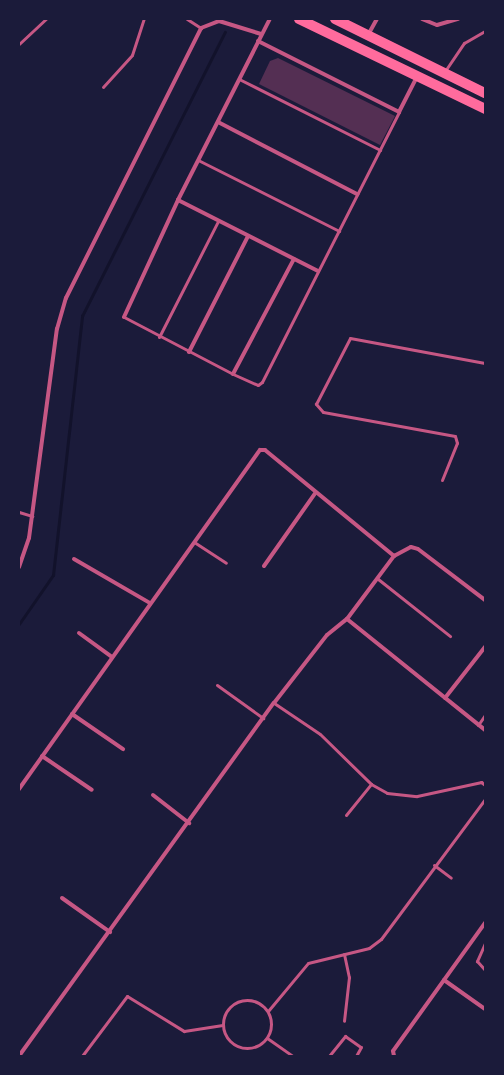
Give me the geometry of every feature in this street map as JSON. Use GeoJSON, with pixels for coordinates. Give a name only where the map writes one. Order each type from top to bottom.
{"type":"FeatureCollection","features":[{"type":"Feature","properties":{"kind":"highway"},"geometry":{"type":"LineString","coordinates":[[299,19],[416,78],[485,109]]}},
{"type":"Feature","properties":{"kind":"highway"},"geometry":{"type":"LineString","coordinates":[[335,19],[485,93]]}},
{"type":"Feature","properties":{"kind":"street"},"geometry":{"type":"LineString","coordinates":[[124,317],[178,200],[261,34],[270,19]]}},
{"type":"Feature","properties":{"kind":"street"},"geometry":{"type":"LineString","coordinates":[[368,35],[376,19]]}},
{"type":"Feature","properties":{"kind":"street"},"geometry":{"type":"LineString","coordinates":[[422,19],[437,25],[458,19]]}},
{"type":"Feature","properties":{"kind":"street"},"geometry":{"type":"LineString","coordinates":[[19,567],[26,552],[57,329],[66,298],[201,28],[219,21],[261,34]]}},
{"type":"Feature","properties":{"kind":"street"},"geometry":{"type":"LineString","coordinates":[[258,41],[399,112],[416,78]]}},
{"type":"Feature","properties":{"kind":"street"},"geometry":{"type":"LineString","coordinates":[[218,122],[357,194]]}},
{"type":"Feature","properties":{"kind":"street"},"geometry":{"type":"LineString","coordinates":[[178,200],[318,271]]}},
{"type":"Feature","properties":{"kind":"street"},"geometry":{"type":"LineString","coordinates":[[189,352],[248,236]]}},
{"type":"Feature","properties":{"kind":"street"},"geometry":{"type":"LineString","coordinates":[[232,374],[294,259]]}},
{"type":"Feature","properties":{"kind":"street"},"geometry":{"type":"LineString","coordinates":[[19,789],[260,450],[265,450],[394,556]]}},
{"type":"Feature","properties":{"kind":"street"},"geometry":{"type":"LineString","coordinates":[[264,566],[316,492]]}},
{"type":"Feature","properties":{"kind":"street"},"geometry":{"type":"LineString","coordinates":[[19,1056],[189,823],[274,703],[327,634],[347,619],[394,556],[411,547],[418,549],[485,600]]}},
{"type":"Feature","properties":{"kind":"street"},"geometry":{"type":"LineString","coordinates":[[74,559],[150,604]]}},
{"type":"Feature","properties":{"kind":"street"},"geometry":{"type":"LineString","coordinates":[[347,619],[485,730]]}},
{"type":"Feature","properties":{"kind":"street"},"geometry":{"type":"LineString","coordinates":[[79,633],[112,657]]}},
{"type":"Feature","properties":{"kind":"street"},"geometry":{"type":"LineString","coordinates":[[445,698],[485,647]]}},
{"type":"Feature","properties":{"kind":"street"},"geometry":{"type":"LineString","coordinates":[[72,714],[123,749]]}},
{"type":"Feature","properties":{"kind":"street"},"geometry":{"type":"LineString","coordinates":[[42,756],[92,790]]}},
{"type":"Feature","properties":{"kind":"street"},"geometry":{"type":"LineString","coordinates":[[153,795],[189,823]]}},
{"type":"Feature","properties":{"kind":"street"},"geometry":{"type":"LineString","coordinates":[[62,898],[110,932]]}},
{"type":"Feature","properties":{"kind":"street"},"geometry":{"type":"LineString","coordinates":[[394,1056],[393,1050],[485,923]]}},
{"type":"Feature","properties":{"kind":"street"},"geometry":{"type":"LineString","coordinates":[[444,980],[485,1009]]}},
{"type":"Feature","properties":{"kind":"lane"},"geometry":{"type":"LineString","coordinates":[[19,44],[46,19]]}},
{"type":"Feature","properties":{"kind":"lane"},"geometry":{"type":"LineString","coordinates":[[103,87],[132,56],[144,19]]}},
{"type":"Feature","properties":{"kind":"lane"},"geometry":{"type":"LineString","coordinates":[[186,19],[201,28]]}},
{"type":"Feature","properties":{"kind":"lane"},"geometry":{"type":"LineString","coordinates":[[444,73],[457,50],[485,31]]}},
{"type":"Feature","properties":{"kind":"lane"},"geometry":{"type":"LineString","coordinates":[[239,79],[380,150]]}},
{"type":"Feature","properties":{"kind":"lane"},"geometry":{"type":"LineString","coordinates":[[124,317],[159,337],[232,374],[258,385],[262,382],[399,112]]}},
{"type":"Feature","properties":{"kind":"lane"},"geometry":{"type":"LineString","coordinates":[[198,160],[339,231]]}},
{"type":"Feature","properties":{"kind":"lane"},"geometry":{"type":"LineString","coordinates":[[159,337],[218,221]]}},
{"type":"Feature","properties":{"kind":"lane"},"geometry":{"type":"LineString","coordinates":[[442,480],[457,443],[455,436],[323,412],[316,404],[350,338],[485,363]]}},
{"type":"Feature","properties":{"kind":"lane"},"geometry":{"type":"LineString","coordinates":[[19,512],[32,516]]}},
{"type":"Feature","properties":{"kind":"lane"},"geometry":{"type":"LineString","coordinates":[[194,542],[226,563]]}},
{"type":"Feature","properties":{"kind":"lane"},"geometry":{"type":"LineString","coordinates":[[378,579],[450,636]]}},
{"type":"Feature","properties":{"kind":"lane"},"geometry":{"type":"LineString","coordinates":[[217,685],[264,718]]}},
{"type":"Feature","properties":{"kind":"lane"},"geometry":{"type":"LineString","coordinates":[[274,703],[320,734],[371,784],[387,793],[406,796],[481,782],[485,785]]}},
{"type":"Feature","properties":{"kind":"lane"},"geometry":{"type":"LineString","coordinates":[[478,725],[485,715]]}},
{"type":"Feature","properties":{"kind":"lane"},"geometry":{"type":"LineString","coordinates":[[346,815],[371,784]]}},
{"type":"Feature","properties":{"kind":"lane"},"geometry":{"type":"LineString","coordinates":[[268,1011],[303,966],[369,948],[381,939],[434,865],[485,799]]}},
{"type":"Feature","properties":{"kind":"lane"},"geometry":{"type":"LineString","coordinates":[[434,865],[451,878]]}},
{"type":"Feature","properties":{"kind":"lane"},"geometry":{"type":"LineString","coordinates":[[485,943],[477,961],[485,970]]}},
{"type":"Feature","properties":{"kind":"lane"},"geometry":{"type":"LineString","coordinates":[[344,954],[348,977],[344,1021]]}},
{"type":"Feature","properties":{"kind":"lane"},"geometry":{"type":"LineString","coordinates":[[82,1056],[127,996],[184,1031],[223,1025]]}},
{"type":"Feature","properties":{"kind":"lane"},"geometry":{"type":"LineString","coordinates":[[244,1000],[257,1002],[268,1011],[272,1024],[267,1038],[257,1046],[237,1047],[227,1038],[223,1025],[226,1012],[244,1000]]}},
{"type":"Feature","properties":{"kind":"lane"},"geometry":{"type":"LineString","coordinates":[[329,1056],[345,1036],[361,1047],[356,1056]]}},
{"type":"Feature","properties":{"kind":"lane"},"geometry":{"type":"LineString","coordinates":[[267,1038],[293,1056]]}},
{"type":"Feature","properties":{"kind":"building"},"geometry":{"type":"Polygon","coordinates":[[[278,58],[395,116],[380,145],[259,84],[270,61],[278,58]]]}},
{"type":"Feature","properties":{"kind":"waterway"},"geometry":{"type":"LineString","coordinates":[[19,624],[53,575],[82,316],[225,32]]}}]}
